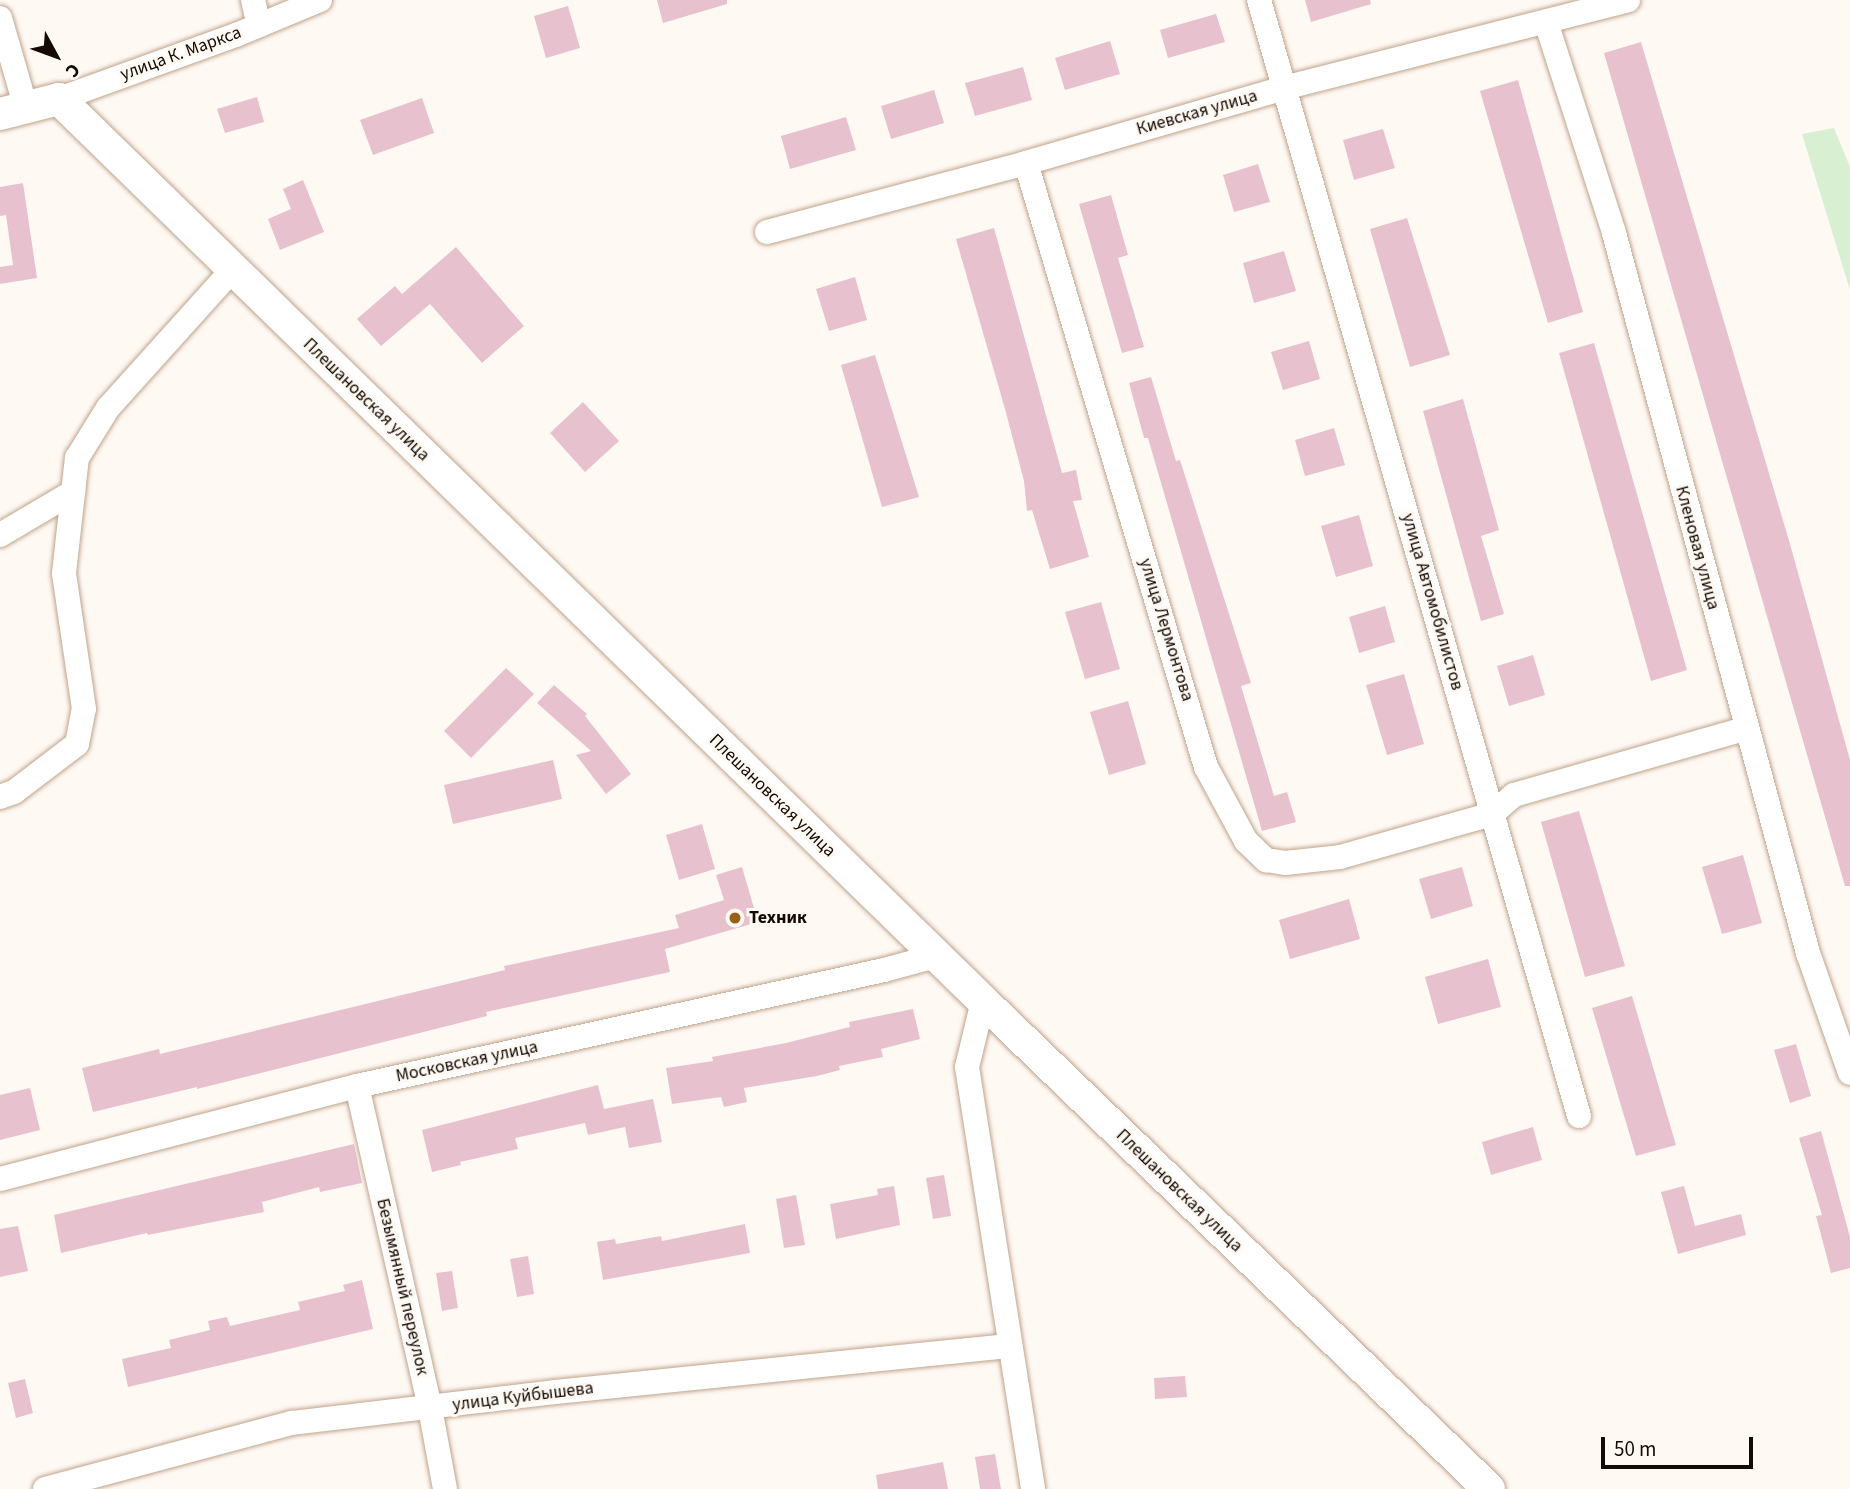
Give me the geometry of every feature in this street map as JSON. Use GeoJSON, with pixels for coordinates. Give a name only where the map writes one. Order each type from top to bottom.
{"type":"FeatureCollection","features":[{"type":"Feature","properties":{"kind":"main road","name":"улица К. Маркса"},"geometry":{"type":"LineString","coordinates":[[13,111],[58,99]]}},
{"type":"Feature","properties":{"kind":"main road","name":"Плешановская улица"},"geometry":{"type":"LineString","coordinates":[[58,99],[936,956],[1489,1489]]}},
{"type":"Feature","properties":{"kind":"street"},"geometry":{"type":"LineString","coordinates":[[254,0],[259,25]]}},
{"type":"Feature","properties":{"kind":"street","name":"улица К. Маркса"},"geometry":{"type":"LineString","coordinates":[[58,99],[320,0]]}},
{"type":"Feature","properties":{"kind":"street","name":"улица Автомобилистов"},"geometry":{"type":"LineString","coordinates":[[1259,0],[1579,1116]]}},
{"type":"Feature","properties":{"kind":"street","name":"Киевская улица"},"geometry":{"type":"LineString","coordinates":[[767,232],[1026,163],[1284,88],[1628,0]]}},
{"type":"Feature","properties":{"kind":"street"},"geometry":{"type":"LineString","coordinates":[[0,18],[13,111]]}},
{"type":"Feature","properties":{"kind":"street","name":"Кленовая улица"},"geometry":{"type":"LineString","coordinates":[[1546,22],[1614,233],[1808,953],[1850,1073]]}},
{"type":"Feature","properties":{"kind":"street","name":"улица Лермонтова"},"geometry":{"type":"LineString","coordinates":[[1026,163],[1206,767],[1246,841],[1266,860],[1285,863],[1340,857],[1492,814]]}},
{"type":"Feature","properties":{"kind":"street"},"geometry":{"type":"LineString","coordinates":[[0,797],[14,792],[77,744],[84,709],[64,573],[76,458],[108,408],[233,270]]}},
{"type":"Feature","properties":{"kind":"street"},"geometry":{"type":"LineString","coordinates":[[0,535],[73,492]]}},
{"type":"Feature","properties":{"kind":"street"},"geometry":{"type":"LineString","coordinates":[[1492,814],[1514,795],[1746,728]]}},
{"type":"Feature","properties":{"kind":"street","name":"Московская улица"},"geometry":{"type":"LineString","coordinates":[[0,1179],[357,1086],[884,970],[936,956]]}},
{"type":"Feature","properties":{"kind":"street"},"geometry":{"type":"LineString","coordinates":[[983,1001],[967,1067],[1033,1489]]}},
{"type":"Feature","properties":{"kind":"street","name":"Безымянный переулок"},"geometry":{"type":"LineString","coordinates":[[357,1086],[430,1408],[445,1489]]}},
{"type":"Feature","properties":{"kind":"street","name":"улица Куйбышева"},"geometry":{"type":"LineString","coordinates":[[45,1489],[292,1423],[1009,1346]]}},
{"type":"Feature","properties":{"kind":"green space"},"geometry":{"type":"Polygon","coordinates":[[[1834,128],[1850,167],[1850,290],[1802,134],[1834,128]]]}},
{"type":"Feature","properties":{"kind":"building"},"geometry":{"type":"Polygon","coordinates":[[[657,0],[727,0],[727,4],[663,23],[657,0]]]}},
{"type":"Feature","properties":{"kind":"building"},"geometry":{"type":"Polygon","coordinates":[[[1305,0],[1370,0],[1371,4],[1311,22],[1305,0]]]}},
{"type":"Feature","properties":{"kind":"building"},"geometry":{"type":"Polygon","coordinates":[[[568,6],[580,48],[546,58],[534,16],[568,6]]]}},
{"type":"Feature","properties":{"kind":"building"},"geometry":{"type":"Polygon","coordinates":[[[1216,14],[1225,42],[1168,58],[1160,30],[1216,14]]]}},
{"type":"Feature","properties":{"kind":"building"},"geometry":{"type":"Polygon","coordinates":[[[1110,41],[1120,74],[1065,90],[1055,58],[1110,41]]]}},
{"type":"Feature","properties":{"kind":"building"},"geometry":{"type":"Polygon","coordinates":[[[1641,42],[1790,544],[1850,760],[1850,886],[1845,886],[1604,53],[1641,42]]]}},
{"type":"Feature","properties":{"kind":"building"},"geometry":{"type":"Polygon","coordinates":[[[1023,67],[1032,100],[975,116],[965,83],[1023,67]]]}},
{"type":"Feature","properties":{"kind":"building"},"geometry":{"type":"Polygon","coordinates":[[[1518,80],[1583,312],[1548,323],[1480,91],[1518,80]]]}},
{"type":"Feature","properties":{"kind":"building"},"geometry":{"type":"Polygon","coordinates":[[[934,90],[944,123],[891,139],[881,106],[934,90]]]}},
{"type":"Feature","properties":{"kind":"building"},"geometry":{"type":"Polygon","coordinates":[[[257,97],[264,122],[225,133],[217,109],[257,97]]]}},
{"type":"Feature","properties":{"kind":"building"},"geometry":{"type":"Polygon","coordinates":[[[422,98],[434,133],[373,155],[360,120],[422,98]]]}},
{"type":"Feature","properties":{"kind":"building"},"geometry":{"type":"Polygon","coordinates":[[[846,117],[856,150],[790,169],[781,136],[846,117]]]}},
{"type":"Feature","properties":{"kind":"building"},"geometry":{"type":"Polygon","coordinates":[[[1383,129],[1395,168],[1354,180],[1343,140],[1383,129]]]}},
{"type":"Feature","properties":{"kind":"building"},"geometry":{"type":"Polygon","coordinates":[[[1258,164],[1270,202],[1234,212],[1223,175],[1258,164]]]}},
{"type":"Feature","properties":{"kind":"building"},"geometry":{"type":"Polygon","coordinates":[[[303,180],[324,232],[280,250],[268,219],[291,209],[283,189],[303,180]]]}},
{"type":"Feature","properties":{"kind":"building"},"geometry":{"type":"Polygon","coordinates":[[[23,183],[37,278],[0,284],[0,267],[13,265],[6,215],[0,216],[0,187],[23,183]]]}},
{"type":"Feature","properties":{"kind":"building"},"geometry":{"type":"Polygon","coordinates":[[[1111,195],[1128,255],[1118,258],[1144,347],[1122,353],[1079,204],[1111,195]]]}},
{"type":"Feature","properties":{"kind":"building"},"geometry":{"type":"Polygon","coordinates":[[[1407,218],[1450,355],[1410,367],[1370,229],[1407,218]]]}},
{"type":"Feature","properties":{"kind":"building"},"geometry":{"type":"Polygon","coordinates":[[[994,228],[1062,473],[1076,470],[1082,500],[1073,501],[1089,557],[1050,569],[1032,510],[1027,511],[1024,481],[956,239],[994,228]]]}},
{"type":"Feature","properties":{"kind":"building"},"geometry":{"type":"Polygon","coordinates":[[[456,247],[524,326],[482,363],[430,304],[381,346],[357,319],[395,286],[402,294],[456,247]]]}},
{"type":"Feature","properties":{"kind":"building"},"geometry":{"type":"Polygon","coordinates":[[[1284,251],[1296,291],[1254,303],[1243,263],[1284,251]]]}},
{"type":"Feature","properties":{"kind":"building"},"geometry":{"type":"Polygon","coordinates":[[[855,277],[867,320],[829,331],[816,289],[855,277]]]}},
{"type":"Feature","properties":{"kind":"building"},"geometry":{"type":"Polygon","coordinates":[[[1309,341],[1320,379],[1283,390],[1271,352],[1309,341]]]}},
{"type":"Feature","properties":{"kind":"building"},"geometry":{"type":"Polygon","coordinates":[[[1594,343],[1687,670],[1651,681],[1559,353],[1594,343]]]}},
{"type":"Feature","properties":{"kind":"building"},"geometry":{"type":"Polygon","coordinates":[[[875,355],[919,497],[882,507],[841,365],[875,355]]]}},
{"type":"Feature","properties":{"kind":"building"},"geometry":{"type":"Polygon","coordinates":[[[1151,377],[1176,461],[1180,460],[1251,683],[1241,686],[1274,796],[1287,792],[1296,822],[1262,831],[1148,438],[1144,438],[1129,383],[1151,377]]]}},
{"type":"Feature","properties":{"kind":"building"},"geometry":{"type":"Polygon","coordinates":[[[1463,399],[1499,530],[1481,536],[1504,614],[1481,621],[1423,411],[1463,399]]]}},
{"type":"Feature","properties":{"kind":"building"},"geometry":{"type":"Polygon","coordinates":[[[583,402],[619,441],[585,472],[550,433],[583,402]]]}},
{"type":"Feature","properties":{"kind":"building"},"geometry":{"type":"Polygon","coordinates":[[[1334,428],[1345,465],[1305,476],[1295,440],[1334,428]]]}},
{"type":"Feature","properties":{"kind":"building"},"geometry":{"type":"Polygon","coordinates":[[[1359,515],[1373,566],[1336,577],[1321,526],[1359,515]]]}},
{"type":"Feature","properties":{"kind":"building"},"geometry":{"type":"Polygon","coordinates":[[[1101,602],[1120,669],[1085,679],[1065,612],[1101,602]]]}},
{"type":"Feature","properties":{"kind":"building"},"geometry":{"type":"Polygon","coordinates":[[[1385,606],[1395,642],[1359,653],[1349,617],[1385,606]]]}},
{"type":"Feature","properties":{"kind":"building"},"geometry":{"type":"Polygon","coordinates":[[[1533,655],[1545,695],[1509,706],[1497,666],[1533,655]]]}},
{"type":"Feature","properties":{"kind":"building"},"geometry":{"type":"Polygon","coordinates":[[[506,668],[534,694],[471,758],[444,731],[506,668]]]}},
{"type":"Feature","properties":{"kind":"building"},"geometry":{"type":"Polygon","coordinates":[[[1404,674],[1424,744],[1387,755],[1366,685],[1404,674]]]}},
{"type":"Feature","properties":{"kind":"building"},"geometry":{"type":"Polygon","coordinates":[[[554,685],[587,714],[585,716],[631,774],[606,794],[576,755],[591,751],[537,703],[554,685]]]}},
{"type":"Feature","properties":{"kind":"building"},"geometry":{"type":"Polygon","coordinates":[[[1128,701],[1146,764],[1109,775],[1090,712],[1128,701]]]}},
{"type":"Feature","properties":{"kind":"building"},"geometry":{"type":"Polygon","coordinates":[[[553,760],[562,799],[453,824],[444,785],[553,760]]]}},
{"type":"Feature","properties":{"kind":"building"},"geometry":{"type":"Polygon","coordinates":[[[1579,811],[1625,966],[1585,977],[1541,822],[1579,811]]]}},
{"type":"Feature","properties":{"kind":"building"},"geometry":{"type":"Polygon","coordinates":[[[702,824],[715,869],[679,880],[666,835],[702,824]]]}},
{"type":"Feature","properties":{"kind":"building"},"geometry":{"type":"Polygon","coordinates":[[[1743,855],[1762,923],[1722,934],[1702,867],[1743,855]]]}},
{"type":"Feature","properties":{"kind":"building"},"geometry":{"type":"Polygon","coordinates":[[[742,867],[758,922],[665,949],[670,972],[486,1012],[487,1016],[197,1089],[93,1112],[82,1068],[159,1049],[160,1054],[505,970],[504,966],[679,928],[675,915],[724,900],[716,875],[742,867]]]}},
{"type":"Feature","properties":{"kind":"building"},"geometry":{"type":"Polygon","coordinates":[[[1462,867],[1473,906],[1431,919],[1419,879],[1462,867]]]}},
{"type":"Feature","properties":{"kind":"building"},"geometry":{"type":"Polygon","coordinates":[[[1349,899],[1360,939],[1290,959],[1279,920],[1349,899]]]}},
{"type":"Feature","properties":{"kind":"building"},"geometry":{"type":"Polygon","coordinates":[[[1488,959],[1501,1007],[1438,1024],[1425,977],[1488,959]]]}},
{"type":"Feature","properties":{"kind":"building"},"geometry":{"type":"Polygon","coordinates":[[[1632,996],[1676,1145],[1636,1156],[1592,1008],[1632,996]]]}},
{"type":"Feature","properties":{"kind":"building"},"geometry":{"type":"Polygon","coordinates":[[[913,1009],[920,1039],[881,1049],[883,1057],[839,1066],[840,1070],[817,1076],[744,1088],[747,1102],[724,1107],[721,1097],[672,1104],[666,1068],[713,1061],[712,1057],[786,1043],[850,1027],[849,1022],[913,1009]]]}},
{"type":"Feature","properties":{"kind":"building"},"geometry":{"type":"Polygon","coordinates":[[[1796,1044],[1811,1096],[1790,1103],[1774,1050],[1796,1044]]]}},
{"type":"Feature","properties":{"kind":"building"},"geometry":{"type":"Polygon","coordinates":[[[598,1085],[604,1109],[653,1099],[662,1142],[629,1148],[625,1127],[588,1135],[585,1123],[515,1138],[518,1149],[460,1162],[461,1165],[432,1172],[422,1130],[598,1085]]]}},
{"type":"Feature","properties":{"kind":"building"},"geometry":{"type":"Polygon","coordinates":[[[30,1088],[40,1130],[0,1140],[0,1095],[30,1088]]]}},
{"type":"Feature","properties":{"kind":"building"},"geometry":{"type":"Polygon","coordinates":[[[1533,1127],[1542,1160],[1491,1175],[1482,1142],[1533,1127]]]}},
{"type":"Feature","properties":{"kind":"building"},"geometry":{"type":"Polygon","coordinates":[[[1821,1131],[1850,1237],[1850,1268],[1831,1273],[1816,1216],[1822,1215],[1799,1138],[1821,1131]]]}},
{"type":"Feature","properties":{"kind":"building"},"geometry":{"type":"Polygon","coordinates":[[[354,1144],[362,1183],[320,1192],[319,1187],[262,1202],[264,1212],[148,1235],[147,1233],[61,1253],[54,1215],[354,1144]]]}},
{"type":"Feature","properties":{"kind":"building"},"geometry":{"type":"Polygon","coordinates":[[[944,1175],[951,1216],[933,1219],[926,1178],[944,1175]]]}},
{"type":"Feature","properties":{"kind":"building"},"geometry":{"type":"Polygon","coordinates":[[[894,1186],[900,1225],[836,1239],[830,1204],[878,1195],[877,1189],[894,1186]]]}},
{"type":"Feature","properties":{"kind":"building"},"geometry":{"type":"Polygon","coordinates":[[[1684,1186],[1695,1226],[1741,1214],[1746,1235],[1678,1254],[1661,1192],[1684,1186]]]}},
{"type":"Feature","properties":{"kind":"building"},"geometry":{"type":"Polygon","coordinates":[[[796,1195],[805,1245],[784,1248],[776,1199],[796,1195]]]}},
{"type":"Feature","properties":{"kind":"building"},"geometry":{"type":"Polygon","coordinates":[[[745,1224],[750,1253],[603,1280],[597,1242],[615,1239],[616,1244],[661,1236],[662,1241],[745,1224]]]}},
{"type":"Feature","properties":{"kind":"building"},"geometry":{"type":"Polygon","coordinates":[[[18,1226],[28,1271],[0,1277],[0,1229],[18,1226]]]}},
{"type":"Feature","properties":{"kind":"building"},"geometry":{"type":"Polygon","coordinates":[[[528,1256],[534,1294],[517,1297],[510,1259],[528,1256]]]}},
{"type":"Feature","properties":{"kind":"building"},"geometry":{"type":"Polygon","coordinates":[[[452,1271],[458,1308],[442,1311],[436,1273],[452,1271]]]}},
{"type":"Feature","properties":{"kind":"building"},"geometry":{"type":"Polygon","coordinates":[[[362,1280],[373,1329],[128,1387],[122,1359],[171,1348],[169,1340],[210,1330],[208,1321],[227,1317],[230,1326],[300,1310],[298,1302],[345,1291],[343,1285],[362,1280]]]}},
{"type":"Feature","properties":{"kind":"building"},"geometry":{"type":"Polygon","coordinates":[[[1185,1376],[1187,1397],[1155,1399],[1154,1378],[1185,1376]]]}},
{"type":"Feature","properties":{"kind":"building"},"geometry":{"type":"Polygon","coordinates":[[[25,1379],[33,1413],[16,1418],[8,1383],[25,1379]]]}},
{"type":"Feature","properties":{"kind":"building"},"geometry":{"type":"Polygon","coordinates":[[[995,1454],[1001,1489],[980,1489],[975,1457],[995,1454]]]}},
{"type":"Feature","properties":{"kind":"building"},"geometry":{"type":"Polygon","coordinates":[[[943,1462],[948,1489],[878,1489],[876,1475],[943,1462]]]}},
{"type":"Feature","properties":{"kind":"place","name":"Техник"},"geometry":{"type":"Point","coordinates":[735,918]}}]}
